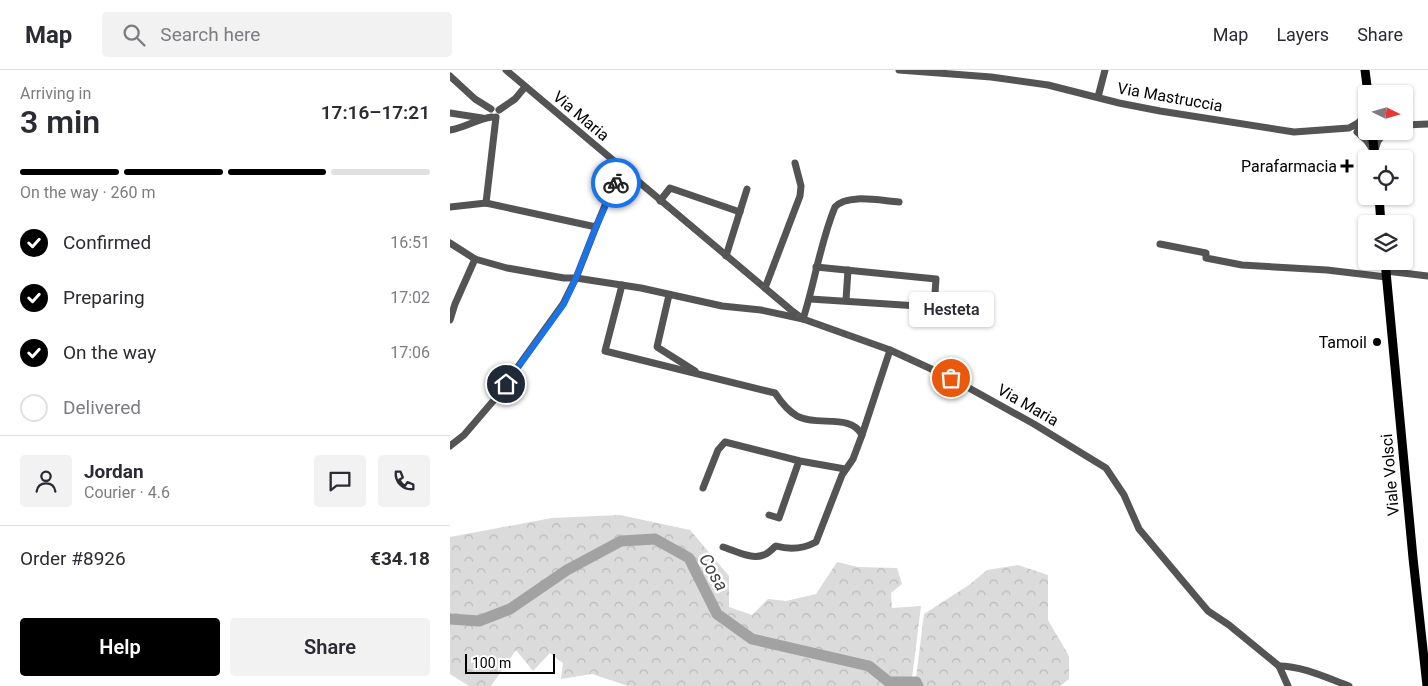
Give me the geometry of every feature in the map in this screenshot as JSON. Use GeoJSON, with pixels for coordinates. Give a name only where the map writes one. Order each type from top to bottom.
{"type":"FeatureCollection","features":[{"type":"Feature","properties":{"kind":"main road"},"geometry":{"type":"LineString","coordinates":[[1365,70],[1367,85]]}},
{"type":"Feature","properties":{"kind":"main road","name":"Viale Volsci"},"geometry":{"type":"LineString","coordinates":[[1386,270],[1427,686]]}},
{"type":"Feature","properties":{"kind":"street","name":"Via Maria"},"geometry":{"type":"LineString","coordinates":[[506,70],[803,319],[890,350],[976,392],[1034,424],[1106,468],[1124,495],[1139,529],[1208,611],[1229,625],[1279,666],[1288,686]]}},
{"type":"Feature","properties":{"kind":"street","name":"Via Mastruccia"},"geometry":{"type":"LineString","coordinates":[[899,70],[1003,78],[1048,85],[1160,111],[1294,132],[1353,129]]}},
{"type":"Feature","properties":{"kind":"street"},"geometry":{"type":"LineString","coordinates":[[1003,78],[1006,70]]}},
{"type":"Feature","properties":{"kind":"street"},"geometry":{"type":"LineString","coordinates":[[1098,97],[1106,70]]}},
{"type":"Feature","properties":{"kind":"street"},"geometry":{"type":"LineString","coordinates":[[450,76],[475,99],[494,113]]}},
{"type":"Feature","properties":{"kind":"street"},"geometry":{"type":"LineString","coordinates":[[450,130],[494,113],[515,99],[525,87]]}},
{"type":"Feature","properties":{"kind":"street"},"geometry":{"type":"LineString","coordinates":[[450,113],[482,118]]}},
{"type":"Feature","properties":{"kind":"street"},"geometry":{"type":"LineString","coordinates":[[486,203],[494,113]]}},
{"type":"Feature","properties":{"kind":"street"},"geometry":{"type":"LineString","coordinates":[[1353,129],[1358,124]]}},
{"type":"Feature","properties":{"kind":"street"},"geometry":{"type":"LineString","coordinates":[[1413,125],[1428,124]]}},
{"type":"Feature","properties":{"kind":"street"},"geometry":{"type":"LineString","coordinates":[[1353,129],[1358,127]]}},
{"type":"Feature","properties":{"kind":"street"},"geometry":{"type":"LineString","coordinates":[[1353,129],[1358,131]]}},
{"type":"Feature","properties":{"kind":"street"},"geometry":{"type":"LineString","coordinates":[[1353,129],[1367,141],[1372,150]]}},
{"type":"Feature","properties":{"kind":"street"},"geometry":{"type":"LineString","coordinates":[[765,288],[800,196],[801,186],[795,162]]}},
{"type":"Feature","properties":{"kind":"street"},"geometry":{"type":"LineString","coordinates":[[450,446],[464,435],[494,400],[564,304],[608,198],[623,170]]}},
{"type":"Feature","properties":{"kind":"street"},"geometry":{"type":"LineString","coordinates":[[660,201],[670,188],[740,212]]}},
{"type":"Feature","properties":{"kind":"street"},"geometry":{"type":"LineString","coordinates":[[726,256],[747,189]]}},
{"type":"Feature","properties":{"kind":"street"},"geometry":{"type":"LineString","coordinates":[[450,243],[475,259],[507,268],[564,278],[622,285],[722,306],[761,310],[803,319],[832,213],[839,202],[853,199],[899,202]]}},
{"type":"Feature","properties":{"kind":"street"},"geometry":{"type":"LineString","coordinates":[[450,207],[486,203],[596,227]]}},
{"type":"Feature","properties":{"kind":"street"},"geometry":{"type":"LineString","coordinates":[[1160,244],[1206,253],[1206,258],[1242,264],[1428,276]]}},
{"type":"Feature","properties":{"kind":"street"},"geometry":{"type":"LineString","coordinates":[[450,320],[475,259]]}},
{"type":"Feature","properties":{"kind":"street"},"geometry":{"type":"LineString","coordinates":[[810,299],[934,307],[936,280],[816,267]]}},
{"type":"Feature","properties":{"kind":"street"},"geometry":{"type":"LineString","coordinates":[[846,300],[848,270]]}},
{"type":"Feature","properties":{"kind":"street"},"geometry":{"type":"LineString","coordinates":[[622,285],[605,351],[775,393],[797,416],[819,422],[852,424],[859,429],[862,435]]}},
{"type":"Feature","properties":{"kind":"street"},"geometry":{"type":"LineString","coordinates":[[669,295],[656,346],[700,374]]}},
{"type":"Feature","properties":{"kind":"street"},"geometry":{"type":"LineString","coordinates":[[723,547],[747,555],[757,556],[766,554],[776,546],[786,549],[796,548],[805,547],[816,542],[845,469],[853,459],[890,350]]}},
{"type":"Feature","properties":{"kind":"street"},"geometry":{"type":"LineString","coordinates":[[703,488],[718,450],[725,442],[799,461],[845,469]]}},
{"type":"Feature","properties":{"kind":"street"},"geometry":{"type":"LineString","coordinates":[[769,515],[779,518],[799,461]]}},
{"type":"Feature","properties":{"kind":"street"},"geometry":{"type":"LineString","coordinates":[[1279,666],[1288,666],[1349,686]]}},
{"type":"Feature","properties":{"kind":"green space"},"geometry":{"type":"Polygon","coordinates":[[[620,515],[690,530],[729,576],[729,607],[752,615],[768,599],[786,601],[816,594],[837,562],[858,567],[897,568],[902,584],[891,593],[892,608],[921,606],[911,686],[628,686],[592,674],[561,679],[563,663],[550,653],[533,671],[516,650],[491,686],[469,686],[450,674],[450,537],[552,518],[620,515]]]}},
{"type":"Feature","properties":{"kind":"green space"},"geometry":{"type":"Polygon","coordinates":[[[1018,565],[1048,575],[1048,620],[1069,656],[1069,679],[1060,686],[915,686],[924,614],[969,585],[987,570],[1018,565]]]}},
{"type":"Feature","properties":{"kind":"waterway","name":"Cosa"},"geometry":{"type":"LineString","coordinates":[[450,619],[479,621],[510,609],[567,570],[621,541],[655,539],[689,558],[717,614],[752,639],[869,666],[889,682],[916,682],[918,686]]}},
{"type":"Feature","properties":{"kind":"way so far"},"geometry":{"type":"LineString","coordinates":[[616,183],[623,170],[803,319],[890,350],[951,378]]}},
{"type":"Feature","properties":{"kind":"place","name":"Parafarmacia"},"geometry":{"type":"Point","coordinates":[1347,166]}},
{"type":"Feature","properties":{"kind":"place","name":"Tamoil"},"geometry":{"type":"Point","coordinates":[1377,342]}},
{"type":"Feature","properties":{"kind":"place","name":"Hesteta"},"geometry":{"type":"Point","coordinates":[951,378]}},
{"type":"Feature","properties":{"kind":"route"},"geometry":{"type":"LineString","coordinates":[[506,384],[564,304],[616,183]]}}]}
